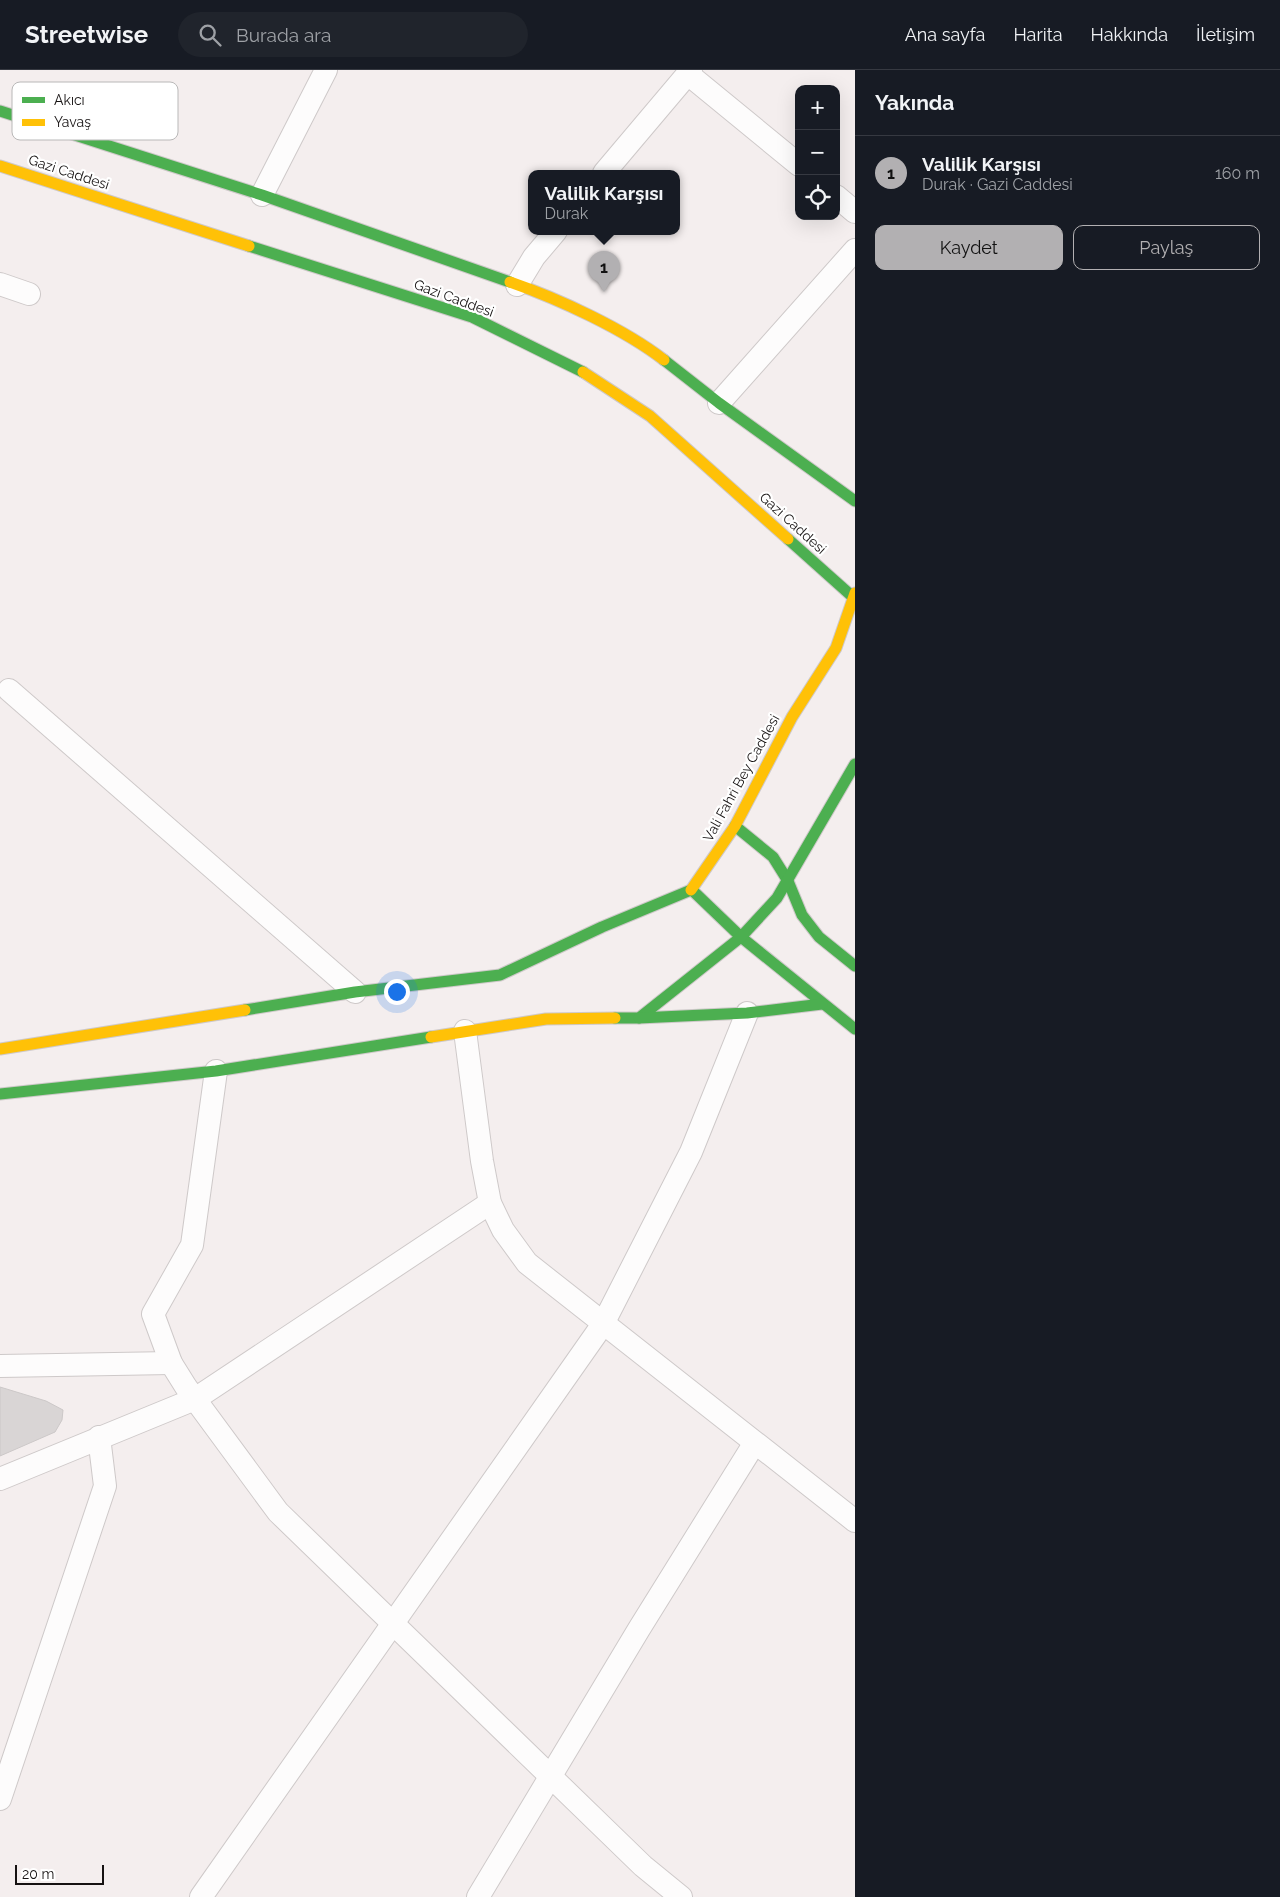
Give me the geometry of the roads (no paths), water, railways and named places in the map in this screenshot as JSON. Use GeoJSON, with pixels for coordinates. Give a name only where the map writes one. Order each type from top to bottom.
{"type":"FeatureCollection","features":[{"type":"Feature","properties":{"kind":"main road"},"geometry":{"type":"LineString","coordinates":[[0,111],[12,115]]}},
{"type":"Feature","properties":{"kind":"main road"},"geometry":{"type":"LineString","coordinates":[[90,140],[262,195],[546,295],[646,346],[719,404],[855,501]]}},
{"type":"Feature","properties":{"kind":"main road","name":"Gazi Caddesi"},"geometry":{"type":"LineString","coordinates":[[0,166],[472,318],[575,367],[650,416],[854,597]]}},
{"type":"Feature","properties":{"kind":"main road","name":"Vali Fahri Bey Caddesi"},"geometry":{"type":"LineString","coordinates":[[692,890],[735,826],[792,717],[836,648],[854,597]]}},
{"type":"Feature","properties":{"kind":"main road"},"geometry":{"type":"LineString","coordinates":[[639,1018],[741,938],[776,898],[855,764]]}},
{"type":"Feature","properties":{"kind":"main road"},"geometry":{"type":"LineString","coordinates":[[735,826],[773,857],[788,880],[802,915],[819,936],[855,966]]}},
{"type":"Feature","properties":{"kind":"main road"},"geometry":{"type":"LineString","coordinates":[[0,1049],[355,992],[500,975],[602,927],[692,890],[741,938],[855,1029]]}},
{"type":"Feature","properties":{"kind":"main road"},"geometry":{"type":"LineString","coordinates":[[0,1094],[216,1071],[546,1019],[639,1018],[747,1013],[822,1004]]}},
{"type":"Feature","properties":{"kind":"street"},"geometry":{"type":"LineString","coordinates":[[262,195],[326,70]]}},
{"type":"Feature","properties":{"kind":"street"},"geometry":{"type":"LineString","coordinates":[[607,170],[689,72],[795,162]]}},
{"type":"Feature","properties":{"kind":"street"},"geometry":{"type":"LineString","coordinates":[[840,199],[855,212]]}},
{"type":"Feature","properties":{"kind":"street"},"geometry":{"type":"LineString","coordinates":[[517,285],[534,257],[553,235]]}},
{"type":"Feature","properties":{"kind":"street"},"geometry":{"type":"LineString","coordinates":[[719,404],[855,250]]}},
{"type":"Feature","properties":{"kind":"street"},"geometry":{"type":"LineString","coordinates":[[0,284],[28,294]]}},
{"type":"Feature","properties":{"kind":"street"},"geometry":{"type":"LineString","coordinates":[[9,690],[355,992]]}},
{"type":"Feature","properties":{"kind":"street"},"geometry":{"type":"LineString","coordinates":[[201,1897],[604,1324],[691,1152],[747,1013]]}},
{"type":"Feature","properties":{"kind":"street"},"geometry":{"type":"LineString","coordinates":[[465,1031],[482,1161],[490,1203],[503,1230],[527,1263],[754,1444],[855,1521]]}},
{"type":"Feature","properties":{"kind":"street"},"geometry":{"type":"LineString","coordinates":[[216,1071],[192,1245],[153,1314],[171,1363],[194,1399],[278,1512],[643,1866],[681,1897]]}},
{"type":"Feature","properties":{"kind":"street"},"geometry":{"type":"LineString","coordinates":[[0,1479],[194,1399],[490,1203]]}},
{"type":"Feature","properties":{"kind":"street"},"geometry":{"type":"LineString","coordinates":[[0,1366],[171,1363]]}},
{"type":"Feature","properties":{"kind":"street"},"geometry":{"type":"LineString","coordinates":[[0,1799],[105,1486],[99,1437]]}},
{"type":"Feature","properties":{"kind":"street"},"geometry":{"type":"LineString","coordinates":[[478,1897],[639,1629],[754,1444]]}},
{"type":"Feature","properties":{"kind":"place","name":"Valilik Karşısı"},"geometry":{"type":"Point","coordinates":[604,292]}}]}
